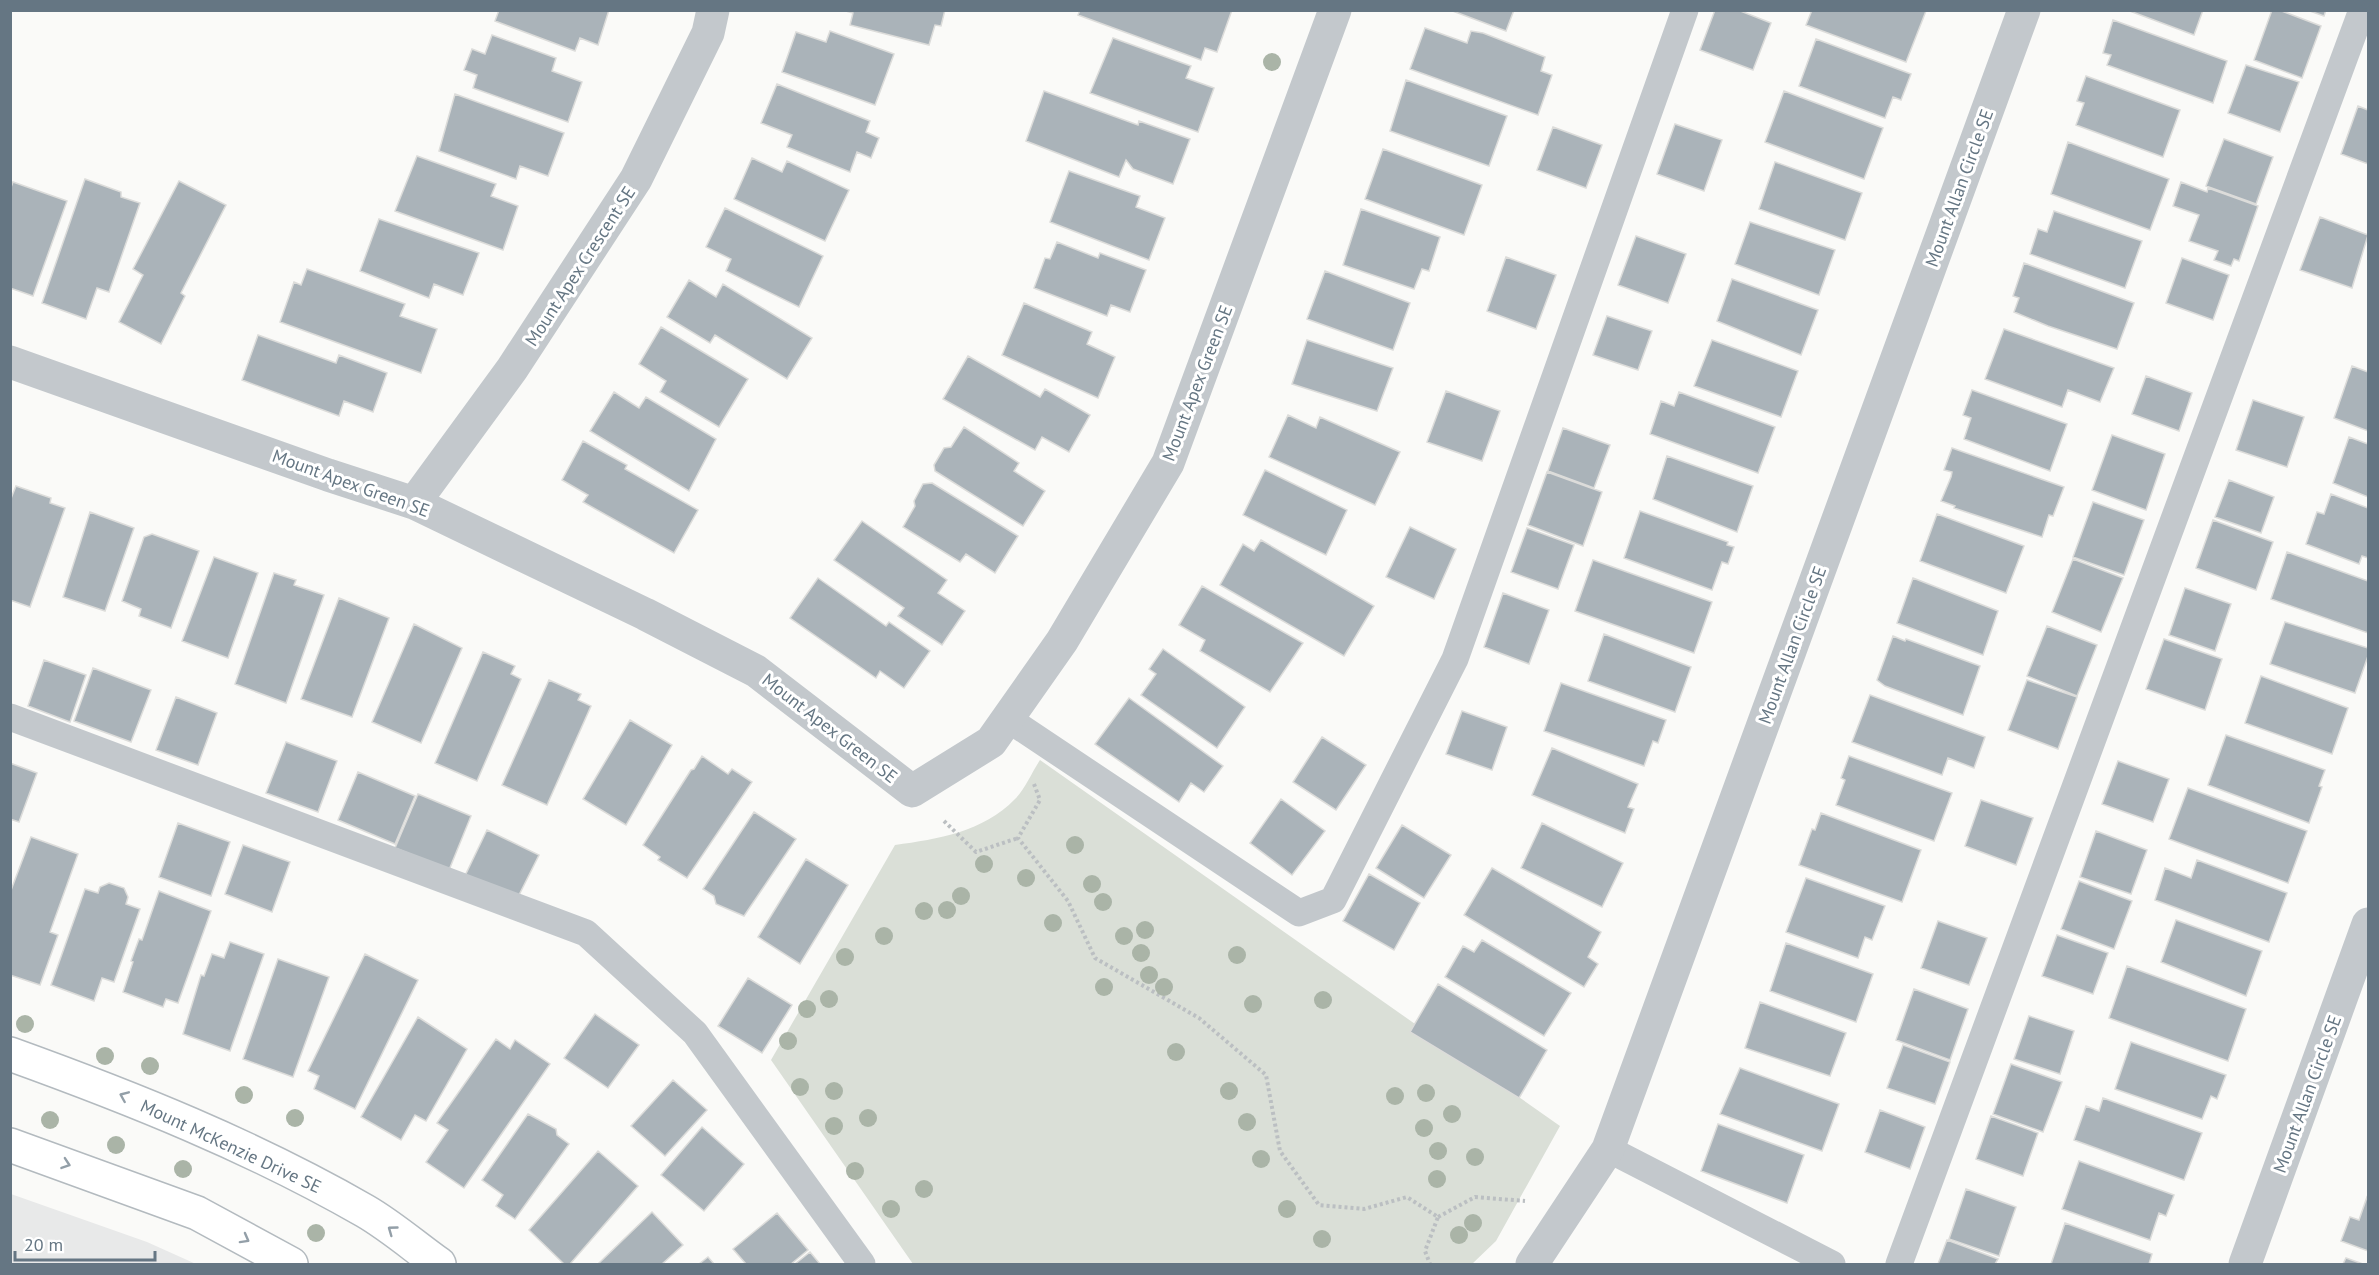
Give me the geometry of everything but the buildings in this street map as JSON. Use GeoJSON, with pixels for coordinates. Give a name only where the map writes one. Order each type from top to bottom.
{"type":"FeatureCollection","features":[{"type":"Feature","properties":{"kind":"street","name":"Mount Apex Crescent SE"},"geometry":{"type":"LineString","coordinates":[[414,503],[512,369],[636,179],[708,33],[713,10]]}},
{"type":"Feature","properties":{"kind":"street","name":"Mount Apex Green SE"},"geometry":{"type":"LineString","coordinates":[[10,362],[328,475],[414,503],[645,614],[756,671],[912,791],[1000,730],[1062,641],[1168,463],[1335,10]]}},
{"type":"Feature","properties":{"kind":"street","name":"Mount Allan Circle SE"},"geometry":{"type":"LineString","coordinates":[[1532,1264],[1608,1149],[2024,10]]}},
{"type":"Feature","properties":{"kind":"street","name":"Mount Allan Circle SE"},"geometry":{"type":"LineString","coordinates":[[2245,1264],[2368,924]]}},
{"type":"Feature","properties":{"kind":"street","name":"Mount McKenzie Drive SE"},"geometry":{"type":"LineString","coordinates":[[10,1054],[117,1093],[233,1143],[367,1212],[439,1264]]}},
{"type":"Feature","properties":{"kind":"street"},"geometry":{"type":"LineString","coordinates":[[10,1145],[197,1213],[291,1264]]}},
{"type":"Feature","properties":{"kind":"lane"},"geometry":{"type":"LineString","coordinates":[[1000,730],[1299,913],[1333,900],[1455,658],[1685,10]]}},
{"type":"Feature","properties":{"kind":"lane"},"geometry":{"type":"LineString","coordinates":[[1899,1264],[2362,10]]}},
{"type":"Feature","properties":{"kind":"lane"},"geometry":{"type":"LineString","coordinates":[[10,717],[586,933],[695,1033],[862,1264]]}},
{"type":"Feature","properties":{"kind":"lane"},"geometry":{"type":"LineString","coordinates":[[1608,1149],[1832,1264]]}},
{"type":"Feature","properties":{"kind":"path"},"geometry":{"type":"LineString","coordinates":[[912,791],[976,852],[1018,838],[1040,800],[1027,765],[1000,730]]}},
{"type":"Feature","properties":{"kind":"path"},"geometry":{"type":"LineString","coordinates":[[1018,838],[1068,901],[1095,958],[1200,1018],[1266,1075],[1280,1151],[1319,1205],[1364,1209],[1407,1197],[1438,1217]]}},
{"type":"Feature","properties":{"kind":"path"},"geometry":{"type":"LineString","coordinates":[[1430,1264],[1425,1251],[1438,1217],[1475,1197],[1529,1201],[1563,1218]]}},
{"type":"Feature","properties":{"kind":"shaded area"},"geometry":{"type":"Polygon","coordinates":[[[1040,760],[1560,1126],[1496,1241],[1472,1264],[913,1264],[771,1060],[895,845],[943,837],[989,819],[1019,795],[1040,760]]]}},
{"type":"Feature","properties":{"kind":"shaded area"},"geometry":{"type":"Polygon","coordinates":[[[11,1194],[147,1242],[196,1264],[11,1264],[11,1194]]]}}]}
